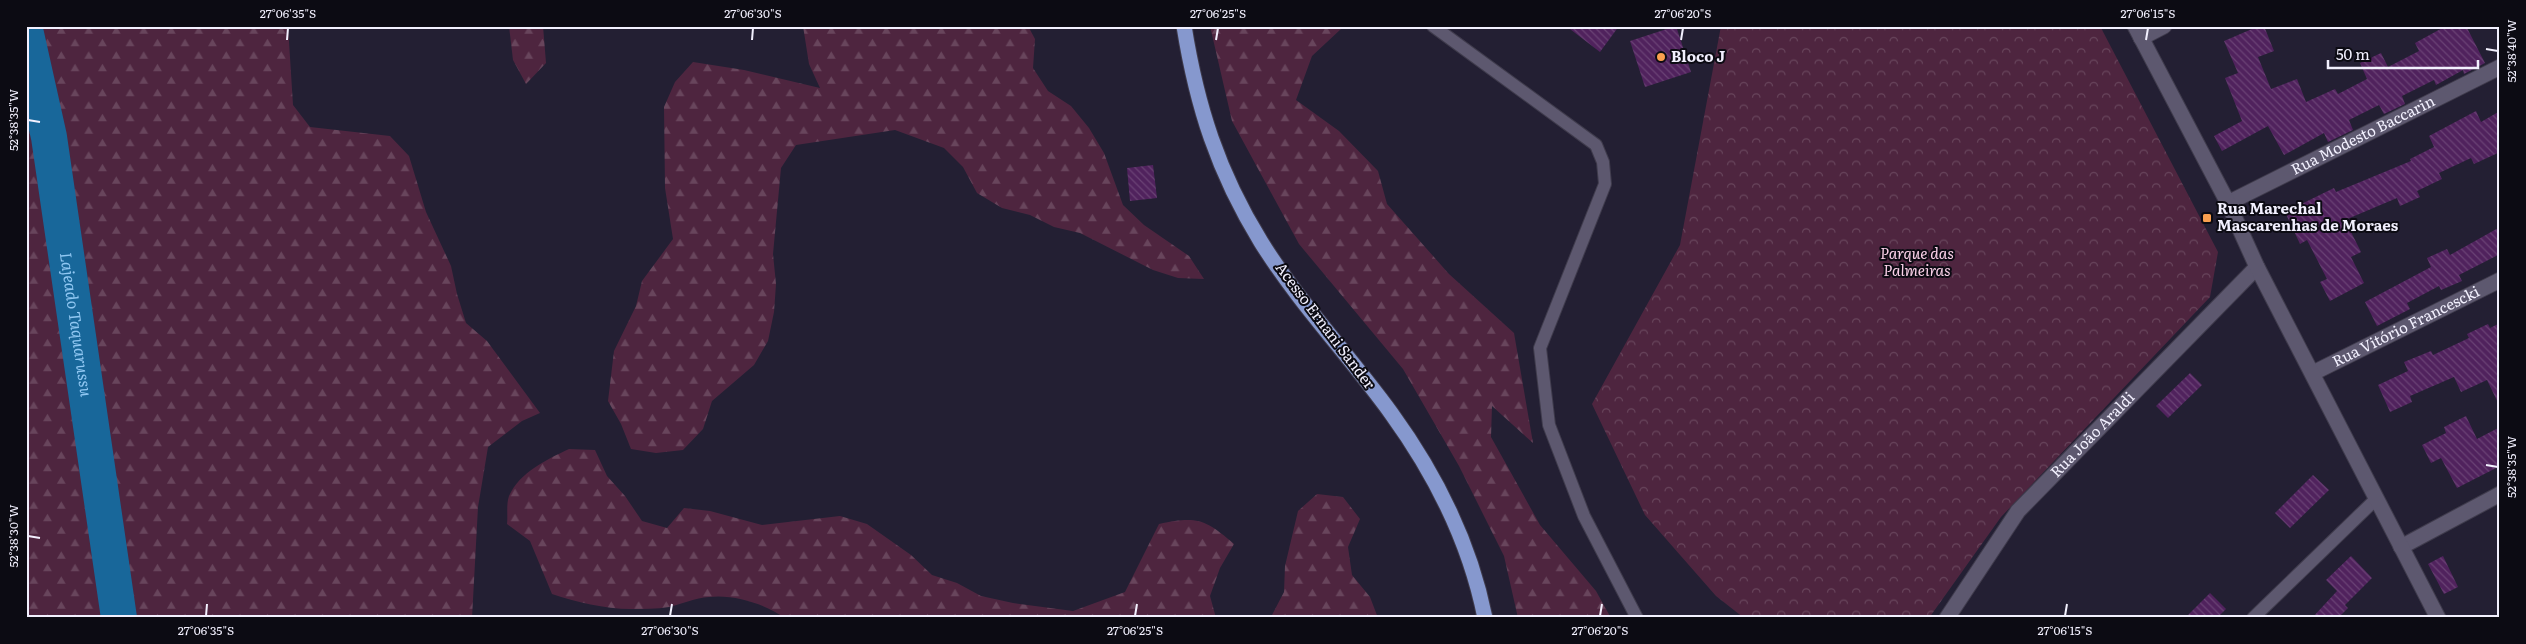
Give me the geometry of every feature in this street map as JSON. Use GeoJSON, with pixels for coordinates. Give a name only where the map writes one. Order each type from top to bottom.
{"type":"FeatureCollection","features":[{"type":"Feature","properties":{"kind":"highway","name":"Acesso Ernani Sander"},"geometry":{"type":"LineString","coordinates":[[1184,26],[1193,80],[1217,159],[1261,242],[1316,319],[1391,412],[1421,457],[1444,497],[1465,546],[1485,618]]}},
{"type":"Feature","properties":{"kind":"street"},"geometry":{"type":"LineString","coordinates":[[2164,26],[2138,32],[2228,203],[2257,267],[2438,618]]}},
{"type":"Feature","properties":{"kind":"street","name":"Rua Modesto Baccarin"},"geometry":{"type":"LineString","coordinates":[[2228,203],[2500,67]]}},
{"type":"Feature","properties":{"kind":"street","name":"Rua João Araldi"},"geometry":{"type":"LineString","coordinates":[[1947,618],[2018,511],[2257,267]]}},
{"type":"Feature","properties":{"kind":"street","name":"Rua Vitório Francescki"},"geometry":{"type":"LineString","coordinates":[[2313,373],[2500,280]]}},
{"type":"Feature","properties":{"kind":"street"},"geometry":{"type":"LineString","coordinates":[[2401,547],[2500,494]]}},
{"type":"Feature","properties":{"kind":"lane"},"geometry":{"type":"LineString","coordinates":[[1433,26],[1596,145],[1603,162],[1605,184],[1540,348],[1549,425],[1584,516],[1637,618]]}},
{"type":"Feature","properties":{"kind":"lane"},"geometry":{"type":"LineString","coordinates":[[2253,618],[2376,499]]}},
{"type":"Feature","properties":{"kind":"green space"},"geometry":{"type":"Polygon","coordinates":[[[26,26],[288,26],[293,105],[310,127],[390,136],[409,156],[426,212],[451,266],[466,323],[487,341],[540,413],[522,421],[488,447],[478,507],[472,618],[26,618],[26,26]]]}},
{"type":"Feature","properties":{"kind":"green space"},"geometry":{"type":"Polygon","coordinates":[[[509,26],[543,26],[546,63],[526,84],[513,60],[509,26]]]}},
{"type":"Feature","properties":{"kind":"green space"},"geometry":{"type":"Polygon","coordinates":[[[803,26],[1028,26],[1035,39],[1033,68],[1048,91],[1071,106],[1089,128],[1104,153],[1123,205],[1144,225],[1189,256],[1204,279],[1178,278],[1153,270],[1080,233],[1054,227],[1030,215],[1002,208],[977,193],[963,167],[944,148],[895,130],[796,145],[781,168],[773,254],[776,284],[774,312],[768,341],[754,365],[712,401],[703,429],[683,450],[656,453],[631,449],[621,424],[608,401],[614,351],[636,306],[642,281],[673,239],[665,188],[664,107],[675,82],[693,62],[744,70],[820,88],[809,64],[803,26]]]}},
{"type":"Feature","properties":{"kind":"green space"},"geometry":{"type":"Polygon","coordinates":[[[1210,26],[1340,26],[1341,29],[1312,56],[1296,100],[1339,131],[1378,171],[1387,204],[1449,274],[1514,333],[1533,443],[1492,406],[1491,437],[1540,525],[1596,591],[1611,618],[1518,618],[1504,556],[1459,466],[1403,369],[1299,244],[1232,121],[1210,26]]]}},
{"type":"Feature","properties":{"kind":"green space","name":"Parque das Palmeiras"},"geometry":{"type":"Polygon","coordinates":[[[1721,26],[2100,26],[2218,252],[2210,297],[2001,517],[1929,618],[1744,618],[1716,596],[1645,515],[1592,404],[1680,245],[1721,26]]]}},
{"type":"Feature","properties":{"kind":"green space"},"geometry":{"type":"Polygon","coordinates":[[[569,449],[595,450],[607,476],[625,496],[642,521],[667,528],[684,508],[710,511],[762,525],[840,516],[867,524],[911,555],[932,575],[957,583],[981,596],[1013,603],[1073,611],[1125,592],[1159,524],[1183,520],[1200,522],[1215,529],[1234,544],[1220,568],[1210,596],[1216,618],[785,618],[759,604],[719,596],[669,607],[620,609],[581,602],[552,594],[530,541],[507,524],[509,496],[520,480],[543,462],[569,449]]]}},
{"type":"Feature","properties":{"kind":"green space"},"geometry":{"type":"Polygon","coordinates":[[[1317,494],[1343,497],[1360,519],[1348,547],[1352,575],[1370,597],[1378,618],[1262,618],[1272,615],[1284,592],[1285,566],[1298,511],[1317,494]]]}},
{"type":"Feature","properties":{"kind":"building"},"geometry":{"type":"Polygon","coordinates":[[[1566,26],[1619,26],[1600,52],[1566,26]]]}},
{"type":"Feature","properties":{"kind":"building","name":"Bloco J"},"geometry":{"type":"Polygon","coordinates":[[[1676,26],[1691,72],[1645,87],[1630,41],[1676,26]]]}},
{"type":"Feature","properties":{"kind":"building"},"geometry":{"type":"Polygon","coordinates":[[[2259,26],[2264,26],[2274,51],[2258,57],[2271,89],[2297,79],[2306,102],[2335,89],[2338,94],[2367,79],[2360,63],[2381,53],[2388,67],[2419,51],[2415,43],[2446,26],[2466,26],[2485,63],[2464,74],[2463,70],[2436,85],[2434,80],[2402,96],[2405,104],[2384,114],[2379,105],[2349,120],[2353,130],[2328,142],[2324,133],[2284,155],[2268,126],[2222,151],[2214,136],[2242,121],[2225,78],[2238,73],[2224,41],[2259,26]]]}},
{"type":"Feature","properties":{"kind":"building"},"geometry":{"type":"Polygon","coordinates":[[[2476,111],[2481,122],[2500,111],[2500,152],[2474,164],[2471,158],[2439,173],[2442,179],[2417,191],[2420,197],[2400,206],[2397,198],[2345,220],[2361,252],[2351,257],[2364,283],[2330,301],[2320,282],[2327,279],[2307,240],[2300,244],[2285,212],[2334,188],[2336,192],[2411,161],[2410,159],[2434,147],[2429,136],[2476,111]]]}},
{"type":"Feature","properties":{"kind":"building"},"geometry":{"type":"Polygon","coordinates":[[[1153,165],[1157,198],[1130,201],[1127,168],[1153,165]]]}},
{"type":"Feature","properties":{"kind":"building"},"geometry":{"type":"Polygon","coordinates":[[[2500,227],[2500,254],[2459,275],[2462,281],[2441,290],[2439,286],[2407,303],[2410,309],[2377,326],[2365,302],[2431,267],[2427,258],[2447,249],[2450,255],[2500,227]]]}},
{"type":"Feature","properties":{"kind":"building"},"geometry":{"type":"Polygon","coordinates":[[[2500,323],[2500,407],[2487,380],[2461,392],[2454,377],[2410,396],[2412,402],[2390,412],[2378,385],[2408,371],[2404,362],[2431,351],[2433,355],[2469,338],[2467,334],[2488,324],[2490,328],[2500,323]]]}},
{"type":"Feature","properties":{"kind":"building"},"geometry":{"type":"Polygon","coordinates":[[[2190,373],[2202,385],[2168,418],[2156,406],[2190,373]]]}},
{"type":"Feature","properties":{"kind":"building"},"geometry":{"type":"Polygon","coordinates":[[[2466,416],[2477,439],[2500,427],[2500,466],[2457,488],[2441,458],[2431,463],[2422,445],[2446,433],[2444,427],[2466,416]]]}},
{"type":"Feature","properties":{"kind":"building"},"geometry":{"type":"Polygon","coordinates":[[[2313,475],[2329,490],[2290,528],[2275,513],[2313,475]]]}},
{"type":"Feature","properties":{"kind":"building"},"geometry":{"type":"Polygon","coordinates":[[[2351,556],[2372,578],[2345,605],[2348,608],[2338,618],[2312,618],[2337,591],[2326,580],[2351,556]]]}},
{"type":"Feature","properties":{"kind":"building"},"geometry":{"type":"Polygon","coordinates":[[[2443,556],[2458,587],[2444,594],[2428,564],[2443,556]]]}},
{"type":"Feature","properties":{"kind":"building"},"geometry":{"type":"Polygon","coordinates":[[[2210,593],[2226,609],[2217,618],[2185,618],[2210,593]]]}},
{"type":"Feature","properties":{"kind":"waterway","name":"Lajeado Taquarussu"},"geometry":{"type":"LineString","coordinates":[[26,34],[49,137],[119,618]]}},
{"type":"Feature","properties":{"kind":"place","name":"Bloco J"},"geometry":{"type":"Point","coordinates":[1661,57]}},
{"type":"Feature","properties":{"kind":"place","name":"Rua Marechal Mascarenhas de Moraes"},"geometry":{"type":"Point","coordinates":[2207,218]}}]}
